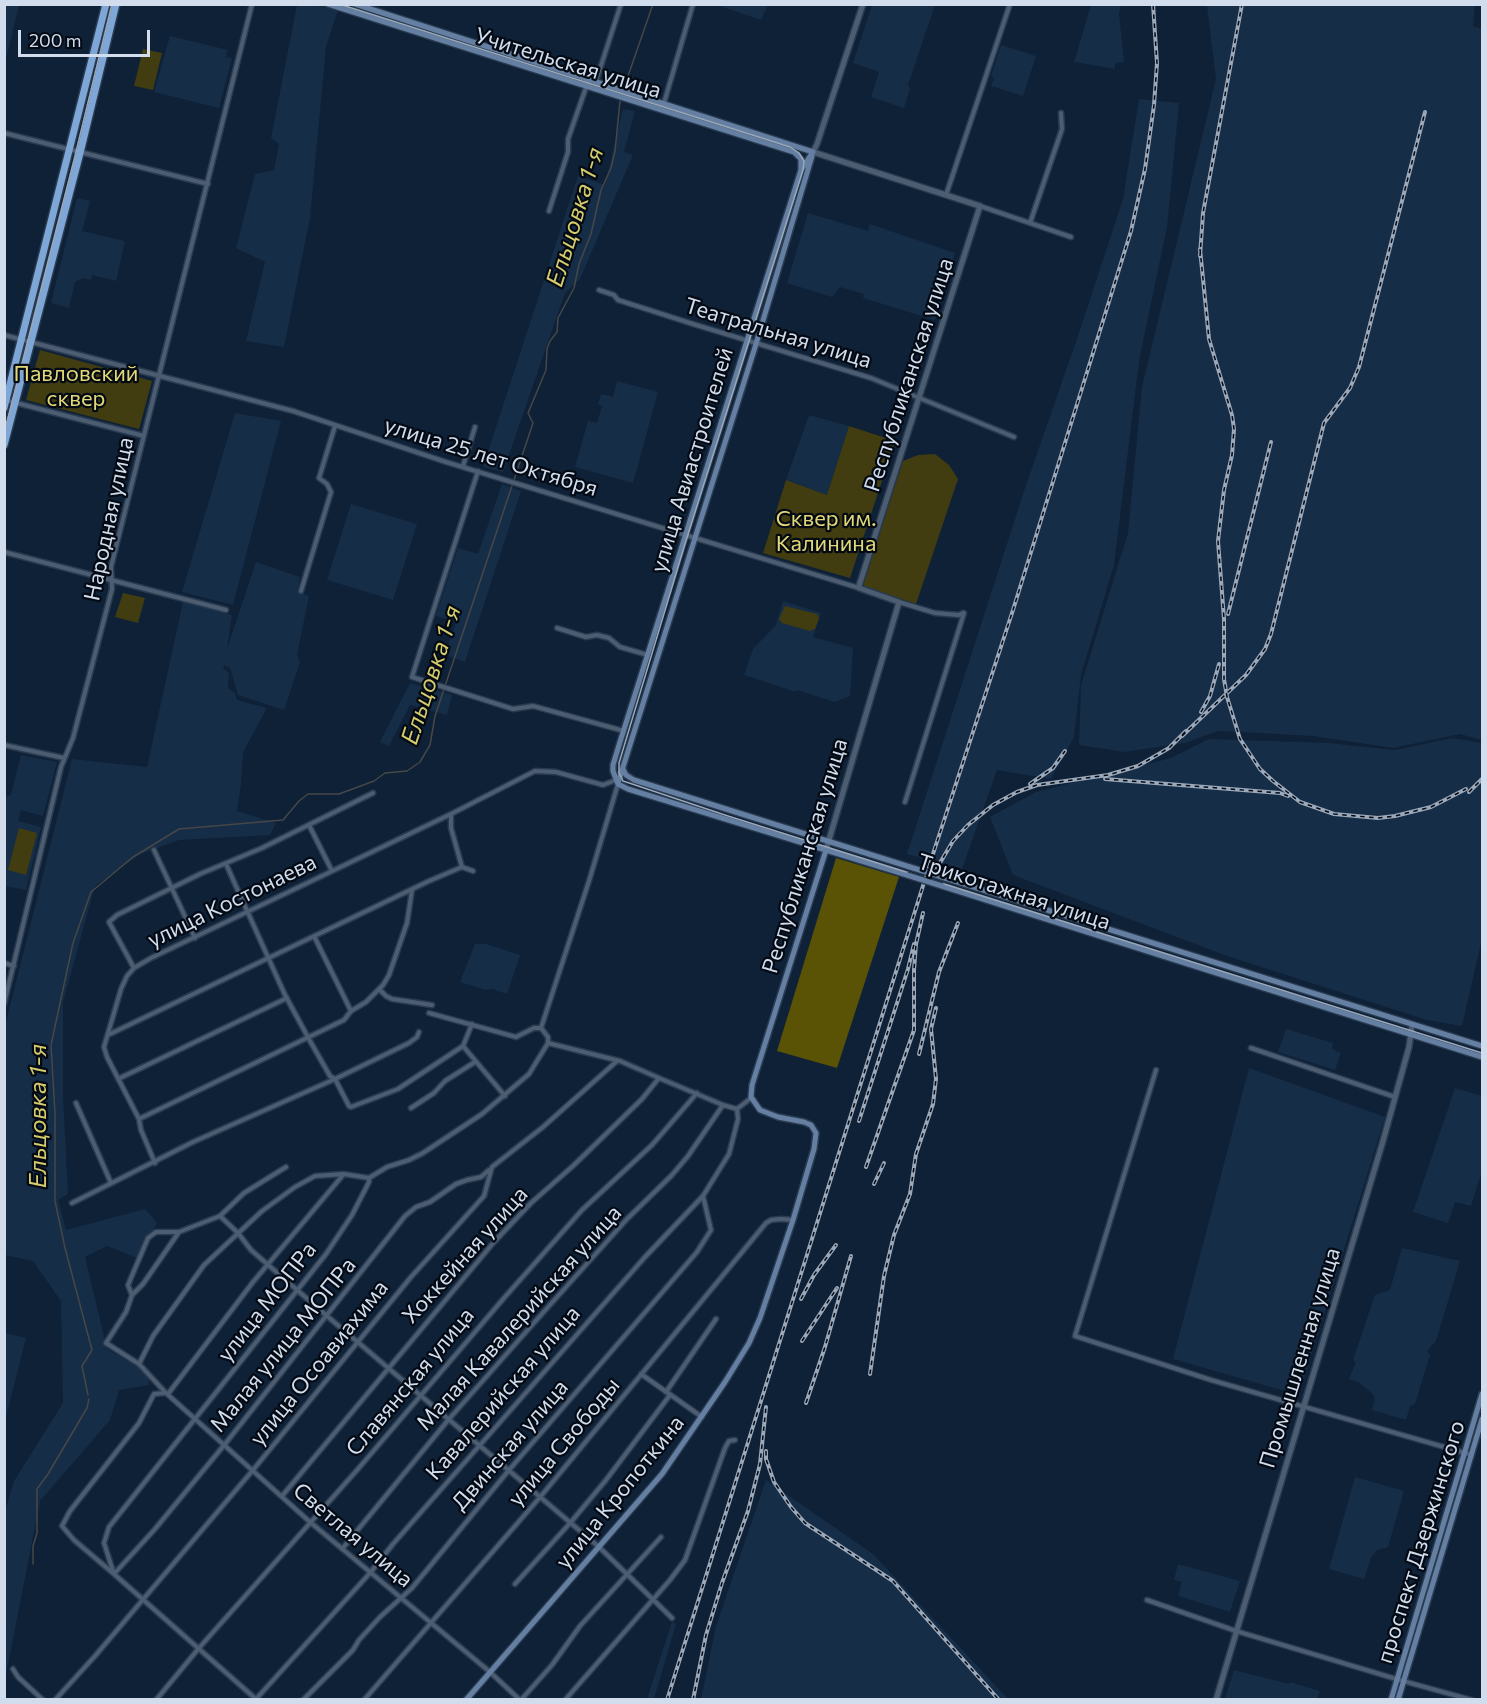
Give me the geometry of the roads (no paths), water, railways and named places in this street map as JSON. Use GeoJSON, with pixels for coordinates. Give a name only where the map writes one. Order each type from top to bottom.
{"type":"FeatureCollection","features":[{"type":"Feature","properties":{"kind":"highway"},"geometry":{"type":"LineString","coordinates":[[5,403],[106,4]]}},
{"type":"Feature","properties":{"kind":"highway"},"geometry":{"type":"LineString","coordinates":[[4,445],[116,4]]}},
{"type":"Feature","properties":{"kind":"main road","name":"Учительская улица"},"geometry":{"type":"LineString","coordinates":[[328,4],[588,83],[596,81],[813,152]]}},
{"type":"Feature","properties":{"kind":"main road","name":"Учительская улица"},"geometry":{"type":"LineString","coordinates":[[355,4],[798,154],[813,152]]}},
{"type":"Feature","properties":{"kind":"main road","name":"улица Авиастроителей"},"geometry":{"type":"LineString","coordinates":[[617,782],[613,771],[616,757],[801,170],[813,152]]}},
{"type":"Feature","properties":{"kind":"main road","name":"улица Авиастроителей"},"geometry":{"type":"LineString","coordinates":[[617,782],[756,344],[813,152]]}},
{"type":"Feature","properties":{"kind":"main road"},"geometry":{"type":"LineString","coordinates":[[798,154],[802,161],[801,170]]}},
{"type":"Feature","properties":{"kind":"main road","name":"Трикотажная улица"},"geometry":{"type":"LineString","coordinates":[[616,757],[619,763],[624,764],[626,775],[630,779],[1482,1046]]}},
{"type":"Feature","properties":{"kind":"main road","name":"Трикотажная улица"},"geometry":{"type":"LineString","coordinates":[[617,782],[628,789],[1482,1057]]}},
{"type":"Feature","properties":{"kind":"main road"},"geometry":{"type":"LineString","coordinates":[[732,822],[728,816],[733,812]]}},
{"type":"Feature","properties":{"kind":"main road","name":"Республиканская улица"},"geometry":{"type":"LineString","coordinates":[[752,1097],[753,1079],[826,850]]}},
{"type":"Feature","properties":{"kind":"main road","name":"улица Кропоткина"},"geometry":{"type":"LineString","coordinates":[[466,1700],[662,1474],[703,1417],[753,1334],[763,1311],[793,1220],[814,1149],[816,1133],[811,1125],[804,1122],[766,1113],[754,1104],[752,1097]]}},
{"type":"Feature","properties":{"kind":"main road","name":"проспект Дзержинского"},"geometry":{"type":"LineString","coordinates":[[1391,1700],[1400,1680],[1468,1454],[1482,1394]]}},
{"type":"Feature","properties":{"kind":"main road","name":"проспект Дзержинского"},"geometry":{"type":"LineString","coordinates":[[1468,1454],[1481,1433],[1482,1419]]}},
{"type":"Feature","properties":{"kind":"main road","name":"проспект Дзержинского"},"geometry":{"type":"LineString","coordinates":[[1398,1700],[1400,1680]]}},
{"type":"Feature","properties":{"kind":"street","name":"Народная улица"},"geometry":{"type":"LineString","coordinates":[[4,1004],[61,767],[70,749],[112,589],[111,567],[252,4]]}},
{"type":"Feature","properties":{"kind":"street"},"geometry":{"type":"LineString","coordinates":[[596,81],[621,4]]}},
{"type":"Feature","properties":{"kind":"street"},"geometry":{"type":"LineString","coordinates":[[664,103],[693,4]]}},
{"type":"Feature","properties":{"kind":"street","name":"улица Авиастроителей"},"geometry":{"type":"LineString","coordinates":[[813,152],[863,4]]}},
{"type":"Feature","properties":{"kind":"street"},"geometry":{"type":"LineString","coordinates":[[946,195],[1010,4]]}},
{"type":"Feature","properties":{"kind":"street"},"geometry":{"type":"LineString","coordinates":[[549,211],[568,152],[568,138],[588,83]]}},
{"type":"Feature","properties":{"kind":"street"},"geometry":{"type":"LineString","coordinates":[[1030,223],[1062,129],[1061,113]]}},
{"type":"Feature","properties":{"kind":"street"},"geometry":{"type":"LineString","coordinates":[[4,133],[208,184]]}},
{"type":"Feature","properties":{"kind":"street","name":"Учительская улица"},"geometry":{"type":"LineString","coordinates":[[813,152],[1071,237]]}},
{"type":"Feature","properties":{"kind":"street","name":"Республиканская улица"},"geometry":{"type":"LineString","coordinates":[[859,588],[980,206]]}},
{"type":"Feature","properties":{"kind":"street","name":"Театральная улица"},"geometry":{"type":"LineString","coordinates":[[598,290],[614,295],[618,300],[871,378],[1014,437]]}},
{"type":"Feature","properties":{"kind":"street","name":"улица 25 лет Октября"},"geometry":{"type":"LineString","coordinates":[[4,335],[293,411],[935,613],[959,615],[964,613],[905,802]]}},
{"type":"Feature","properties":{"kind":"street"},"geometry":{"type":"LineString","coordinates":[[5,403],[15,403],[144,436]]}},
{"type":"Feature","properties":{"kind":"street"},"geometry":{"type":"LineString","coordinates":[[301,591],[331,492],[327,484],[319,478],[335,426]]}},
{"type":"Feature","properties":{"kind":"street"},"geometry":{"type":"LineString","coordinates":[[463,466],[475,427]]}},
{"type":"Feature","properties":{"kind":"street"},"geometry":{"type":"LineString","coordinates":[[478,471],[412,677],[513,709],[532,706],[624,732]]}},
{"type":"Feature","properties":{"kind":"street"},"geometry":{"type":"LineString","coordinates":[[4,552],[226,610]]}},
{"type":"Feature","properties":{"kind":"street","name":"Республиканская улица"},"geometry":{"type":"LineString","coordinates":[[826,850],[899,602]]}},
{"type":"Feature","properties":{"kind":"street"},"geometry":{"type":"LineString","coordinates":[[556,628],[586,637],[597,635],[609,638],[620,647],[648,656]]}},
{"type":"Feature","properties":{"kind":"street"},"geometry":{"type":"LineString","coordinates":[[4,746],[64,758]]}},
{"type":"Feature","properties":{"kind":"street","name":"Трикотажная улица"},"geometry":{"type":"LineString","coordinates":[[535,771],[556,772],[603,785],[617,782]]}},
{"type":"Feature","properties":{"kind":"street","name":"улица Костонаева"},"geometry":{"type":"LineString","coordinates":[[154,1162],[139,1119],[104,1047],[121,990],[127,976],[134,968],[535,771]]}},
{"type":"Feature","properties":{"kind":"street"},"geometry":{"type":"LineString","coordinates":[[541,1028],[590,881],[617,782]]}},
{"type":"Feature","properties":{"kind":"street"},"geometry":{"type":"LineString","coordinates":[[134,968],[109,922],[128,909],[373,793]]}},
{"type":"Feature","properties":{"kind":"street"},"geometry":{"type":"LineString","coordinates":[[451,814],[451,828],[462,867]]}},
{"type":"Feature","properties":{"kind":"street"},"geometry":{"type":"LineString","coordinates":[[309,825],[332,871]]}},
{"type":"Feature","properties":{"kind":"street"},"geometry":{"type":"LineString","coordinates":[[154,850],[195,938]]}},
{"type":"Feature","properties":{"kind":"street"},"geometry":{"type":"LineString","coordinates":[[226,864],[287,998],[349,1106],[398,1089],[463,1046],[472,1024]]}},
{"type":"Feature","properties":{"kind":"street"},"geometry":{"type":"LineString","coordinates":[[109,1034],[429,881],[462,867],[473,871]]}},
{"type":"Feature","properties":{"kind":"street"},"geometry":{"type":"LineString","coordinates":[[139,1119],[344,1020],[351,1011],[366,1002],[389,975],[410,911],[412,890]]}},
{"type":"Feature","properties":{"kind":"street"},"geometry":{"type":"LineString","coordinates":[[315,936],[351,1011]]}},
{"type":"Feature","properties":{"kind":"street"},"geometry":{"type":"LineString","coordinates":[[4,963],[14,966]]}},
{"type":"Feature","properties":{"kind":"street"},"geometry":{"type":"LineString","coordinates":[[379,989],[392,999],[432,1005]]}},
{"type":"Feature","properties":{"kind":"street"},"geometry":{"type":"LineString","coordinates":[[118,1079],[287,998]]}},
{"type":"Feature","properties":{"kind":"street"},"geometry":{"type":"LineString","coordinates":[[429,1013],[516,1037],[534,1028],[541,1028]]}},
{"type":"Feature","properties":{"kind":"street","name":"Промышленная улица"},"geometry":{"type":"LineString","coordinates":[[1216,1700],[1395,1097],[1412,1035],[1412,1024]]}},
{"type":"Feature","properties":{"kind":"street"},"geometry":{"type":"LineString","coordinates":[[139,1365],[153,1336],[204,1265],[262,1211],[304,1181],[315,1176],[344,1174],[369,1178],[387,1167],[423,1153],[482,1114],[530,1074],[548,1042],[548,1037],[541,1028]]}},
{"type":"Feature","properties":{"kind":"street"},"geometry":{"type":"LineString","coordinates":[[72,1203],[194,1142],[409,1043],[417,1037],[419,1032]]}},
{"type":"Feature","properties":{"kind":"street"},"geometry":{"type":"LineString","coordinates":[[548,1042],[617,1060],[697,1093],[722,1107],[737,1109],[752,1097]]}},
{"type":"Feature","properties":{"kind":"street"},"geometry":{"type":"LineString","coordinates":[[463,1046],[505,1095]]}},
{"type":"Feature","properties":{"kind":"street"},"geometry":{"type":"LineString","coordinates":[[1251,1048],[1395,1097]]}},
{"type":"Feature","properties":{"kind":"street"},"geometry":{"type":"LineString","coordinates":[[492,1167],[543,1127],[617,1060]]}},
{"type":"Feature","properties":{"kind":"street"},"geometry":{"type":"LineString","coordinates":[[411,1108],[475,1062]]}},
{"type":"Feature","properties":{"kind":"street"},"geometry":{"type":"LineString","coordinates":[[1156,1070],[1075,1336],[1211,1380],[1468,1454]]}},
{"type":"Feature","properties":{"kind":"street","name":"Хоккейная улица"},"geometry":{"type":"LineString","coordinates":[[282,1496],[494,1242],[531,1203],[574,1166],[642,1099],[659,1078]]}},
{"type":"Feature","properties":{"kind":"street","name":"Славянская улица"},"geometry":{"type":"LineString","coordinates":[[156,1700],[582,1210],[652,1145],[697,1093]]}},
{"type":"Feature","properties":{"kind":"street"},"geometry":{"type":"LineString","coordinates":[[76,1103],[111,1183]]}},
{"type":"Feature","properties":{"kind":"street","name":"Малая Кавалерийская улица"},"geometry":{"type":"LineString","coordinates":[[342,1548],[449,1419],[627,1219],[672,1175],[722,1107]]}},
{"type":"Feature","properties":{"kind":"street","name":"Кавалерийская улица"},"geometry":{"type":"LineString","coordinates":[[256,1699],[370,1573],[645,1257],[703,1196],[729,1154],[738,1119],[737,1109]]}},
{"type":"Feature","properties":{"kind":"street"},"geometry":{"type":"LineString","coordinates":[[179,1232],[143,1284],[132,1295],[128,1285],[148,1238],[156,1233],[179,1232],[220,1216],[244,1193],[286,1167]]}},
{"type":"Feature","properties":{"kind":"street","name":"Малая улица МОПРа"},"geometry":{"type":"LineString","coordinates":[[114,1574],[155,1529],[225,1444],[405,1216],[456,1184],[481,1177],[492,1167]]}},
{"type":"Feature","properties":{"kind":"street","name":"улица Осоавиахима"},"geometry":{"type":"LineString","coordinates":[[55,1700],[253,1470],[411,1277],[484,1196],[492,1167]]}},
{"type":"Feature","properties":{"kind":"street"},"geometry":{"type":"LineString","coordinates":[[256,1699],[74,1540],[63,1526],[70,1511],[139,1423],[154,1394],[167,1393],[268,1264],[344,1174]]}},
{"type":"Feature","properties":{"kind":"street"},"geometry":{"type":"LineString","coordinates":[[481,1177],[488,1182]]}},
{"type":"Feature","properties":{"kind":"street","name":"улица МОПРа"},"geometry":{"type":"LineString","coordinates":[[114,1574],[105,1544],[109,1527],[327,1254],[352,1215],[369,1178]]}},
{"type":"Feature","properties":{"kind":"street","name":"Двинская улица"},"geometry":{"type":"LineString","coordinates":[[303,1700],[353,1650],[380,1617],[402,1598],[697,1252],[711,1230],[703,1196]]}},
{"type":"Feature","properties":{"kind":"street"},"geometry":{"type":"LineString","coordinates":[[220,1216],[238,1233],[251,1250],[571,1522],[672,1618]]}},
{"type":"Feature","properties":{"kind":"street","name":"улица Свободы"},"geometry":{"type":"LineString","coordinates":[[364,1700],[432,1624],[620,1403],[641,1374],[766,1224],[771,1220],[793,1220]]}},
{"type":"Feature","properties":{"kind":"street","name":"Светлая улица"},"geometry":{"type":"LineString","coordinates":[[132,1295],[126,1312],[106,1343],[139,1365],[195,1419],[310,1522],[490,1672],[520,1700]]}},
{"type":"Feature","properties":{"kind":"street"},"geometry":{"type":"LineString","coordinates":[[515,1584],[606,1480],[668,1394],[716,1319]]}},
{"type":"Feature","properties":{"kind":"street"},"geometry":{"type":"LineString","coordinates":[[641,1374],[703,1417]]}},
{"type":"Feature","properties":{"kind":"street"},"geometry":{"type":"LineString","coordinates":[[1472,1430],[1481,1433]]}},
{"type":"Feature","properties":{"kind":"street"},"geometry":{"type":"LineString","coordinates":[[565,1700],[685,1560],[725,1448],[729,1441],[735,1440]]}},
{"type":"Feature","properties":{"kind":"street"},"geometry":{"type":"LineString","coordinates":[[520,1700],[552,1665],[580,1626],[661,1537]]}},
{"type":"Feature","properties":{"kind":"street"},"geometry":{"type":"LineString","coordinates":[[1147,1600],[1236,1631],[1472,1700]]}},
{"type":"Feature","properties":{"kind":"street"},"geometry":{"type":"LineString","coordinates":[[14,1670],[18,1677],[44,1700]]}},
{"type":"Feature","properties":{"kind":"waterway","name":"Ельцовка 1-я"},"geometry":{"type":"LineString","coordinates":[[627,79],[653,4]]}},
{"type":"Feature","properties":{"kind":"waterway","name":"Ельцовка 1-я"},"geometry":{"type":"LineString","coordinates":[[88,1395],[82,1366],[92,1350],[55,1201],[55,1114],[51,1045],[73,943],[91,892],[133,857],[179,829],[283,820],[308,794],[339,794],[374,781],[385,773],[407,771],[420,762],[430,745],[435,716],[533,423],[528,413],[546,370],[547,349],[557,332],[558,318],[574,288],[579,264],[591,234],[601,190],[611,168],[620,101]]}},
{"type":"Feature","properties":{"kind":"waterway","name":"Ельцовка 1-я"},"geometry":{"type":"LineString","coordinates":[[33,1564],[33,1546],[37,1533],[37,1489],[87,1408],[89,1399]]}},
{"type":"Feature","properties":{"kind":"tram line"},"geometry":{"type":"LineString","coordinates":[[4,434],[112,4]]}},
{"type":"Feature","properties":{"kind":"tram line"},"geometry":{"type":"LineString","coordinates":[[339,4],[790,147],[799,153],[804,161],[619,763],[619,773],[623,781],[1482,1053]]}},
{"type":"Feature","properties":{"kind":"railway"},"geometry":{"type":"LineString","coordinates":[[667,1700],[1131,231],[1145,169],[1154,105],[1157,63],[1153,4]]}},
{"type":"Feature","properties":{"kind":"railway"},"geometry":{"type":"LineString","coordinates":[[1200,256],[1203,213],[1242,4]]}},
{"type":"Feature","properties":{"kind":"railway"},"geometry":{"type":"LineString","coordinates":[[1182,736],[1246,675],[1265,649],[1271,634],[1324,423],[1350,388],[1359,367],[1425,112]]}},
{"type":"Feature","properties":{"kind":"railway"},"geometry":{"type":"LineString","coordinates":[[1200,249],[1209,339],[1232,415],[1234,429],[1218,541],[1224,619],[1224,679],[1240,739],[1260,769],[1273,781],[1300,802],[1334,814],[1378,818],[1395,816],[1431,807],[1466,789]]}},
{"type":"Feature","properties":{"kind":"railway"},"geometry":{"type":"LineString","coordinates":[[1228,614],[1271,442]]}},
{"type":"Feature","properties":{"kind":"railway"},"geometry":{"type":"LineString","coordinates":[[1201,712],[1210,696],[1219,664]]}},
{"type":"Feature","properties":{"kind":"railway"},"geometry":{"type":"LineString","coordinates":[[934,873],[953,841],[968,825],[993,805],[1017,792],[1037,785],[1108,775],[1138,766],[1169,748],[1186,731]]}},
{"type":"Feature","properties":{"kind":"railway"},"geometry":{"type":"LineString","coordinates":[[1030,784],[1053,768],[1065,751]]}},
{"type":"Feature","properties":{"kind":"railway"},"geometry":{"type":"LineString","coordinates":[[1105,779],[1280,793],[1288,796]]}},
{"type":"Feature","properties":{"kind":"railway"},"geometry":{"type":"LineString","coordinates":[[1469,792],[1482,779]]}},
{"type":"Feature","properties":{"kind":"railway"},"geometry":{"type":"LineString","coordinates":[[866,1167],[914,1030],[914,970],[916,944],[923,913]]}},
{"type":"Feature","properties":{"kind":"railway"},"geometry":{"type":"LineString","coordinates":[[919,1054],[939,972],[958,923]]}},
{"type":"Feature","properties":{"kind":"railway"},"geometry":{"type":"LineString","coordinates":[[859,1121],[914,944]]}},
{"type":"Feature","properties":{"kind":"railway"},"geometry":{"type":"LineString","coordinates":[[870,1374],[884,1276],[894,1235],[910,1194],[916,1154],[933,1104],[936,1079],[931,1029],[936,1008]]}},
{"type":"Feature","properties":{"kind":"railway"},"geometry":{"type":"LineString","coordinates":[[874,1184],[884,1163]]}},
{"type":"Feature","properties":{"kind":"railway"},"geometry":{"type":"LineString","coordinates":[[801,1299],[814,1275],[836,1245]]}},
{"type":"Feature","properties":{"kind":"railway"},"geometry":{"type":"LineString","coordinates":[[806,1403],[851,1256]]}},
{"type":"Feature","properties":{"kind":"railway"},"geometry":{"type":"LineString","coordinates":[[802,1341],[837,1288]]}},
{"type":"Feature","properties":{"kind":"railway"},"geometry":{"type":"LineString","coordinates":[[693,1700],[706,1635],[748,1511],[760,1464],[766,1407]]}},
{"type":"Feature","properties":{"kind":"railway"},"geometry":{"type":"LineString","coordinates":[[766,1451],[766,1459],[774,1482],[805,1523],[893,1581],[999,1700]]}},
{"type":"Feature","properties":{"kind":"park label","name":"Павловский сквер"},"geometry":{"type":"Point","coordinates":[76,386]}},
{"type":"Feature","properties":{"kind":"park label","name":"Сквер им. Калинина"},"geometry":{"type":"Point","coordinates":[826,532]}}]}
